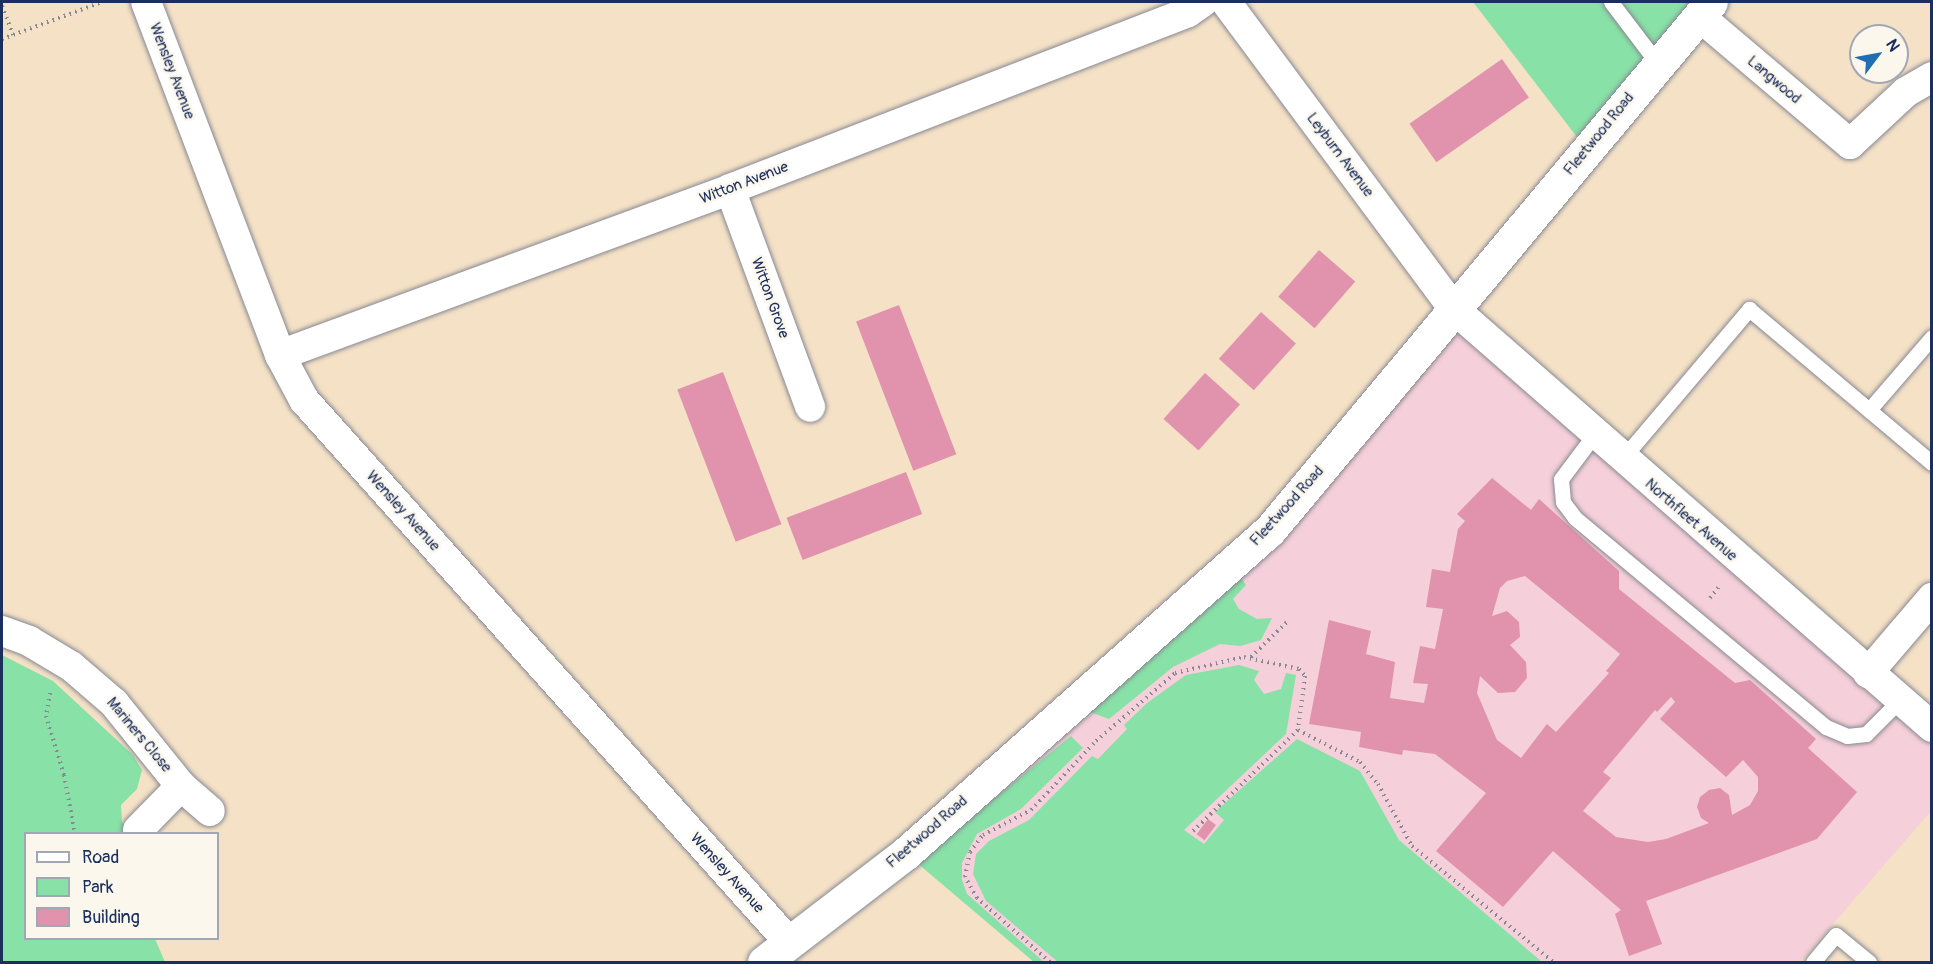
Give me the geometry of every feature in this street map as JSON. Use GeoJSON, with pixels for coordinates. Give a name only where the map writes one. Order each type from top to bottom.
{"type":"FeatureCollection","features":[{"type":"Feature","properties":{"kind":"street","name":"Wensley Avenue"},"geometry":{"type":"LineString","coordinates":[[146,2],[280,355],[304,400],[776,952]]}},
{"type":"Feature","properties":{"kind":"street","name":"Witton Avenue"},"geometry":{"type":"LineString","coordinates":[[280,355],[730,189],[1188,12],[1203,2]]}},
{"type":"Feature","properties":{"kind":"street","name":"Leyburn Avenue"},"geometry":{"type":"LineString","coordinates":[[1227,2],[1454,309]]}},
{"type":"Feature","properties":{"kind":"street","name":"Fleetwood Road"},"geometry":{"type":"LineString","coordinates":[[776,952],[906,853],[1269,531],[1705,9]]}},
{"type":"Feature","properties":{"kind":"street","name":"Langwood"},"geometry":{"type":"LineString","coordinates":[[1705,9],[1850,144],[1906,92],[1932,77]]}},
{"type":"Feature","properties":{"kind":"street","name":"Witton Grove"},"geometry":{"type":"LineString","coordinates":[[730,189],[810,408]]}},
{"type":"Feature","properties":{"kind":"street","name":"Northfleet Avenue"},"geometry":{"type":"LineString","coordinates":[[1454,309],[1739,562],[1932,727]]}},
{"type":"Feature","properties":{"kind":"street"},"geometry":{"type":"LineString","coordinates":[[1868,673],[1932,598]]}},
{"type":"Feature","properties":{"kind":"street","name":"Mariners Close"},"geometry":{"type":"LineString","coordinates":[[2,631],[29,641],[71,666],[114,703],[181,786],[210,811]]}},
{"type":"Feature","properties":{"kind":"street","name":"Mariners Close"},"geometry":{"type":"LineString","coordinates":[[138,830],[181,786]]}},
{"type":"Feature","properties":{"kind":"lane"},"geometry":{"type":"LineString","coordinates":[[1611,2],[1658,64]]}},
{"type":"Feature","properties":{"kind":"lane"},"geometry":{"type":"LineString","coordinates":[[1622,459],[1749,309],[1932,464]]}},
{"type":"Feature","properties":{"kind":"lane"},"geometry":{"type":"LineString","coordinates":[[1869,410],[1932,338]]}},
{"type":"Feature","properties":{"kind":"lane"},"geometry":{"type":"LineString","coordinates":[[1594,435],[1561,479],[1563,502],[1575,518],[1826,728],[1847,736],[1866,734],[1900,700]]}},
{"type":"Feature","properties":{"kind":"lane"},"geometry":{"type":"LineString","coordinates":[[1813,963],[1836,935],[1869,963]]}},
{"type":"Feature","properties":{"kind":"path"},"geometry":{"type":"LineString","coordinates":[[2,39],[102,2]]}},
{"type":"Feature","properties":{"kind":"path"},"geometry":{"type":"LineString","coordinates":[[2,6],[13,35]]}},
{"type":"Feature","properties":{"kind":"path"},"geometry":{"type":"LineString","coordinates":[[1694,617],[1739,562]]}},
{"type":"Feature","properties":{"kind":"path"},"geometry":{"type":"LineString","coordinates":[[1250,658],[1287,622]]}},
{"type":"Feature","properties":{"kind":"path"},"geometry":{"type":"LineString","coordinates":[[1050,963],[977,898],[965,877],[970,852],[983,835],[1031,810],[1096,741],[1174,673],[1206,663],[1250,658],[1299,669],[1305,676],[1298,730],[1193,831]]}},
{"type":"Feature","properties":{"kind":"path"},"geometry":{"type":"LineString","coordinates":[[71,666],[51,692],[46,716],[64,775],[75,832]]}},
{"type":"Feature","properties":{"kind":"path"},"geometry":{"type":"LineString","coordinates":[[1298,730],[1360,762],[1378,784],[1412,846],[1553,963]]}},
{"type":"Feature","properties":{"kind":"shaded area"},"geometry":{"type":"Polygon","coordinates":[[[1454,309],[1931,727],[1931,811],[1800,962],[1034,962],[906,853],[1269,531],[1454,309]]]}},
{"type":"Feature","properties":{"kind":"green space"},"geometry":{"type":"Polygon","coordinates":[[[1473,2],[1711,2],[1587,150],[1473,2]]]}},
{"type":"Feature","properties":{"kind":"green space"},"geometry":{"type":"Polygon","coordinates":[[[1240,576],[1246,585],[1233,599],[1239,609],[1257,619],[1272,618],[1261,640],[1240,646],[1220,644],[1173,667],[1109,719],[1090,712],[1240,576]]]}},
{"type":"Feature","properties":{"kind":"green space"},"geometry":{"type":"Polygon","coordinates":[[[2,655],[53,681],[133,755],[142,770],[137,789],[121,805],[122,822],[130,832],[24,832],[24,940],[155,940],[165,962],[2,962],[2,655]]]}},
{"type":"Feature","properties":{"kind":"green space"},"geometry":{"type":"Polygon","coordinates":[[[1239,665],[1259,671],[1254,680],[1264,694],[1281,689],[1286,673],[1296,675],[1286,734],[1184,830],[1204,844],[1224,820],[1215,812],[1297,739],[1360,771],[1399,840],[1542,962],[1058,962],[986,901],[973,874],[976,854],[989,841],[1029,820],[1092,756],[1098,759],[1127,729],[1124,725],[1147,703],[1186,675],[1239,665]]]}},
{"type":"Feature","properties":{"kind":"green space"},"geometry":{"type":"Polygon","coordinates":[[[1071,736],[1083,748],[1021,809],[977,834],[962,863],[962,880],[967,894],[1044,962],[1034,962],[916,862],[1071,736]]]}},
{"type":"Feature","properties":{"kind":"building"},"geometry":{"type":"Polygon","coordinates":[[[1502,59],[1529,98],[1436,162],[1409,124],[1502,59]]]}},
{"type":"Feature","properties":{"kind":"building"},"geometry":{"type":"Polygon","coordinates":[[[1319,250],[1355,281],[1315,328],[1278,297],[1319,250]]]}},
{"type":"Feature","properties":{"kind":"building"},"geometry":{"type":"Polygon","coordinates":[[[899,305],[956,454],[913,471],[856,321],[899,305]]]}},
{"type":"Feature","properties":{"kind":"building"},"geometry":{"type":"Polygon","coordinates":[[[1261,312],[1296,343],[1254,390],[1219,359],[1261,312]]]}},
{"type":"Feature","properties":{"kind":"building"},"geometry":{"type":"Polygon","coordinates":[[[723,372],[781,524],[736,542],[677,390],[723,372]]]}},
{"type":"Feature","properties":{"kind":"building"},"geometry":{"type":"Polygon","coordinates":[[[1205,373],[1240,404],[1198,451],[1164,419],[1205,373]]]}},
{"type":"Feature","properties":{"kind":"building"},"geometry":{"type":"Polygon","coordinates":[[[906,472],[922,514],[803,560],[787,518],[906,472]]]}},
{"type":"Feature","properties":{"kind":"building"},"geometry":{"type":"Polygon","coordinates":[[[1492,478],[1531,510],[1539,499],[1619,571],[1619,589],[1735,683],[1750,680],[1816,739],[1808,748],[1857,792],[1817,839],[1646,901],[1662,944],[1629,956],[1615,914],[1621,910],[1553,851],[1503,907],[1436,851],[1486,793],[1435,754],[1403,750],[1402,755],[1359,747],[1361,732],[1309,724],[1329,620],[1371,631],[1366,654],[1395,662],[1390,698],[1424,703],[1428,684],[1413,683],[1420,646],[1435,649],[1443,609],[1426,607],[1432,569],[1450,572],[1458,529],[1465,521],[1457,514],[1492,478]],[[1525,576],[1507,581],[1500,588],[1492,616],[1507,611],[1519,622],[1520,637],[1510,645],[1526,662],[1527,678],[1515,692],[1498,693],[1480,676],[1477,693],[1497,740],[1521,758],[1547,724],[1556,732],[1609,673],[1606,671],[1620,654],[1525,576]],[[1671,697],[1657,712],[1655,710],[1603,772],[1611,778],[1583,811],[1616,837],[1648,842],[1666,839],[1709,823],[1701,818],[1697,807],[1700,797],[1709,790],[1720,788],[1729,795],[1732,815],[1750,805],[1758,791],[1758,777],[1743,760],[1726,777],[1660,719],[1675,702],[1671,697]]]}},
{"type":"Feature","properties":{"kind":"building"},"geometry":{"type":"Polygon","coordinates":[[[1208,819],[1216,825],[1205,840],[1197,834],[1208,819]]]}}]}
